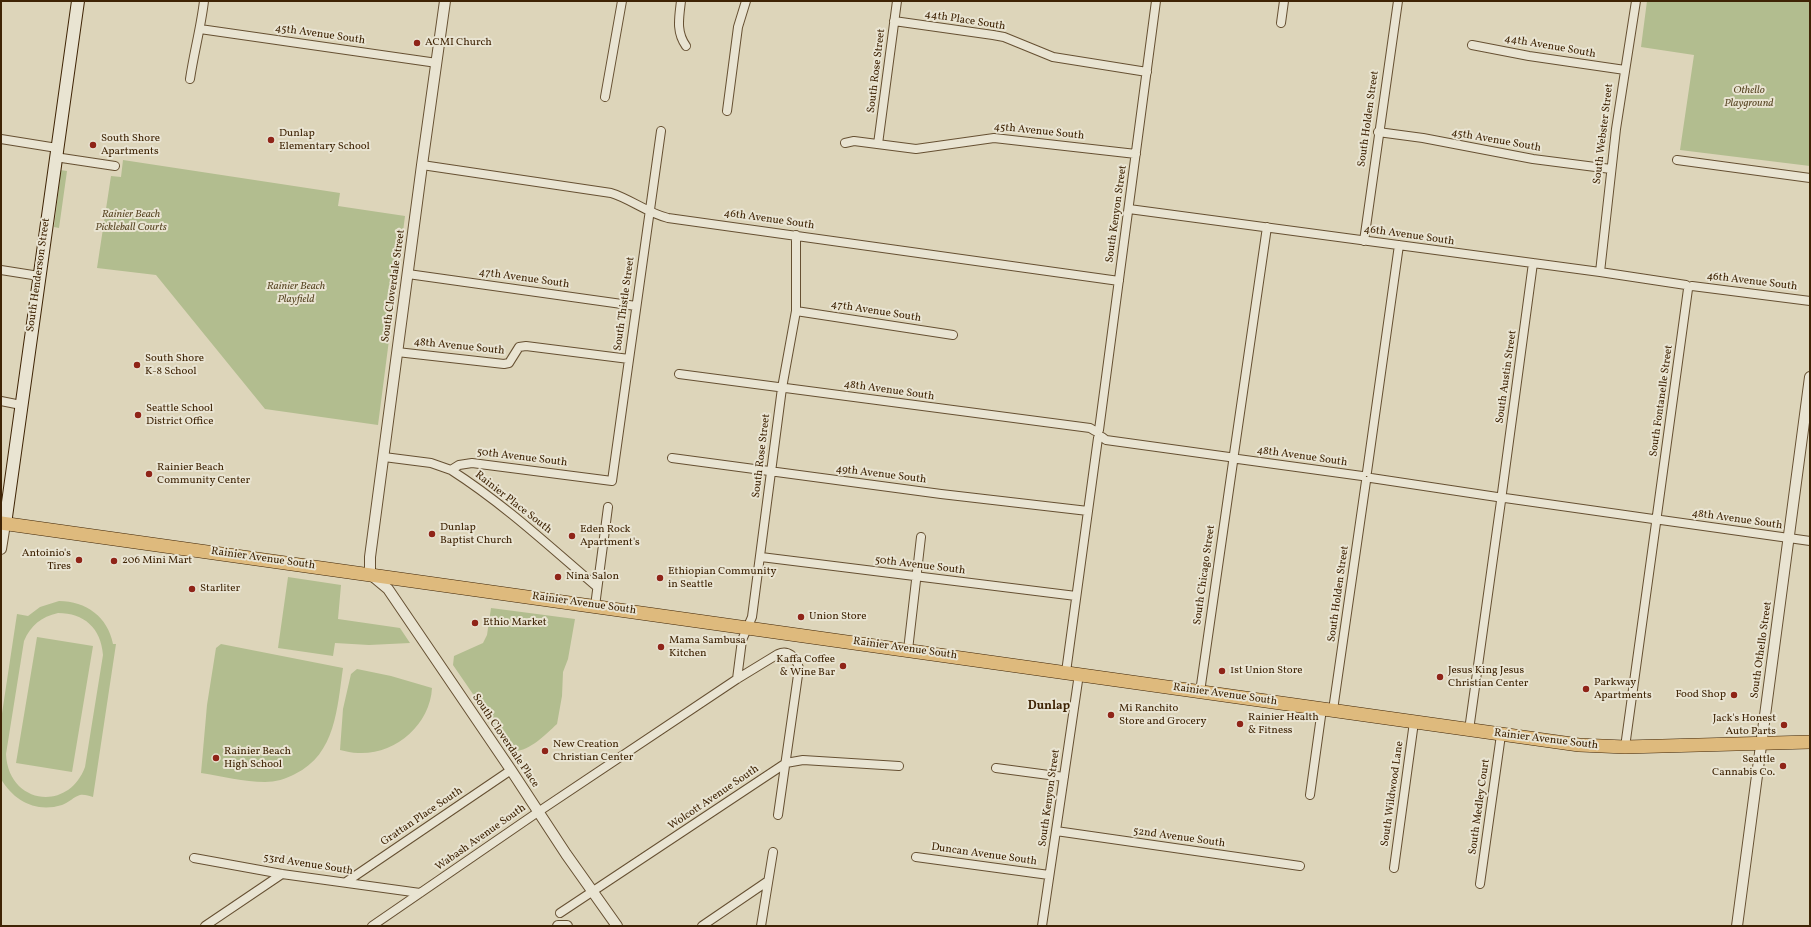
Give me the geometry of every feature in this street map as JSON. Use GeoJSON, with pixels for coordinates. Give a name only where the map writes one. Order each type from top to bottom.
{"type":"FeatureCollection","features":[{"type":"Feature","properties":{"kind":"main road","name":"South Henderson Street"},"geometry":{"type":"LineString","coordinates":[[3,523],[78,1]]}},
{"type":"Feature","properties":{"kind":"main road","name":"Rainier Avenue South"},"geometry":{"type":"LineString","coordinates":[[3,523],[1579,745],[1625,747],[1810,742]]}},
{"type":"Feature","properties":{"kind":"street"},"geometry":{"type":"LineString","coordinates":[[190,79],[204,1]]}},
{"type":"Feature","properties":{"kind":"street","name":"South Cloverdale Street"},"geometry":{"type":"LineString","coordinates":[[370,574],[370,557],[445,1]]}},
{"type":"Feature","properties":{"kind":"street"},"geometry":{"type":"LineString","coordinates":[[605,97],[622,1]]}},
{"type":"Feature","properties":{"kind":"street"},"geometry":{"type":"LineString","coordinates":[[681,1],[678,26],[681,39],[686,46]]}},
{"type":"Feature","properties":{"kind":"street"},"geometry":{"type":"LineString","coordinates":[[727,111],[738,27],[746,1]]}},
{"type":"Feature","properties":{"kind":"street","name":"South Rose Street"},"geometry":{"type":"LineString","coordinates":[[878,144],[897,1]]}},
{"type":"Feature","properties":{"kind":"street","name":"South Kenyon Street"},"geometry":{"type":"LineString","coordinates":[[1042,926],[1064,777],[1076,596],[1099,434],[1156,1]]}},
{"type":"Feature","properties":{"kind":"street"},"geometry":{"type":"LineString","coordinates":[[1281,23],[1284,1]]}},
{"type":"Feature","properties":{"kind":"street","name":"South Holden Street"},"geometry":{"type":"LineString","coordinates":[[1364,241],[1378,132],[1398,1]]}},
{"type":"Feature","properties":{"kind":"street","name":"South Webster Street"},"geometry":{"type":"LineString","coordinates":[[1600,272],[1610,169],[1636,1]]}},
{"type":"Feature","properties":{"kind":"street","name":"44th Place South"},"geometry":{"type":"LineString","coordinates":[[894,21],[1004,37],[1043,55],[1147,72]]}},
{"type":"Feature","properties":{"kind":"street","name":"45th Avenue South"},"geometry":{"type":"LineString","coordinates":[[200,29],[437,63]]}},
{"type":"Feature","properties":{"kind":"street","name":"44th Avenue South"},"geometry":{"type":"LineString","coordinates":[[1472,45],[1529,56],[1625,70]]}},
{"type":"Feature","properties":{"kind":"street","name":"South Thistle Street"},"geometry":{"type":"LineString","coordinates":[[612,480],[662,131]]}},
{"type":"Feature","properties":{"kind":"street","name":"45th Avenue South"},"geometry":{"type":"LineString","coordinates":[[1378,132],[1423,138],[1533,159],[1610,169]]}},
{"type":"Feature","properties":{"kind":"street"},"geometry":{"type":"LineString","coordinates":[[1,139],[115,166]]}},
{"type":"Feature","properties":{"kind":"street","name":"45th Avenue South"},"geometry":{"type":"LineString","coordinates":[[845,143],[854,141],[926,149],[982,139],[1010,139],[1136,154]]}},
{"type":"Feature","properties":{"kind":"street"},"geometry":{"type":"LineString","coordinates":[[1677,160],[1810,178]]}},
{"type":"Feature","properties":{"kind":"street","name":"46th Avenue South"},"geometry":{"type":"LineString","coordinates":[[422,165],[611,193],[650,212],[668,218],[1119,281]]}},
{"type":"Feature","properties":{"kind":"street","name":"46th Avenue South"},"geometry":{"type":"LineString","coordinates":[[1129,208],[1399,246],[1600,272],[1689,287],[1810,301]]}},
{"type":"Feature","properties":{"kind":"street","name":"South Chicago Street"},"geometry":{"type":"LineString","coordinates":[[1200,692],[1268,227]]}},
{"type":"Feature","properties":{"kind":"street","name":"South Rose Street"},"geometry":{"type":"LineString","coordinates":[[738,679],[742,640],[752,617],[782,388],[796,311],[796,235]]}},
{"type":"Feature","properties":{"kind":"street","name":"South Holden Street"},"geometry":{"type":"LineString","coordinates":[[1310,795],[1327,710],[1367,477],[1399,246]]}},
{"type":"Feature","properties":{"kind":"street","name":"South Austin Street"},"geometry":{"type":"LineString","coordinates":[[1469,730],[1533,263]]}},
{"type":"Feature","properties":{"kind":"street"},"geometry":{"type":"LineString","coordinates":[[1,270],[39,276]]}},
{"type":"Feature","properties":{"kind":"street","name":"47th Avenue South"},"geometry":{"type":"LineString","coordinates":[[408,274],[636,306]]}},
{"type":"Feature","properties":{"kind":"street","name":"South Fontanelle Street"},"geometry":{"type":"LineString","coordinates":[[1625,747],[1689,287]]}},
{"type":"Feature","properties":{"kind":"street","name":"47th Avenue South"},"geometry":{"type":"LineString","coordinates":[[796,311],[954,335]]}},
{"type":"Feature","properties":{"kind":"street","name":"48th Avenue South"},"geometry":{"type":"LineString","coordinates":[[397,352],[504,364],[509,363],[520,347],[526,346],[629,359]]}},
{"type":"Feature","properties":{"kind":"street","name":"48th Avenue South"},"geometry":{"type":"LineString","coordinates":[[679,374],[1090,428],[1106,440],[1810,541]]}},
{"type":"Feature","properties":{"kind":"street","name":"South Othello Street"},"geometry":{"type":"LineString","coordinates":[[1737,926],[1810,377]]}},
{"type":"Feature","properties":{"kind":"street"},"geometry":{"type":"LineString","coordinates":[[1,401],[21,404]]}},
{"type":"Feature","properties":{"kind":"street"},"geometry":{"type":"LineString","coordinates":[[384,457],[431,463],[451,470]]}},
{"type":"Feature","properties":{"kind":"street","name":"49th Avenue South"},"geometry":{"type":"LineString","coordinates":[[672,458],[1088,512]]}},
{"type":"Feature","properties":{"kind":"street","name":"50th Avenue South"},"geometry":{"type":"LineString","coordinates":[[451,470],[459,465],[472,463],[612,480]]}},
{"type":"Feature","properties":{"kind":"street","name":"Rainier Place South"},"geometry":{"type":"LineString","coordinates":[[451,470],[479,488],[507,509],[597,587]]}},
{"type":"Feature","properties":{"kind":"street"},"geometry":{"type":"LineString","coordinates":[[595,606],[608,507]]}},
{"type":"Feature","properties":{"kind":"street","name":"South Henderson Street"},"geometry":{"type":"LineString","coordinates":[[1,549],[3,523]]}},
{"type":"Feature","properties":{"kind":"street"},"geometry":{"type":"LineString","coordinates":[[908,650],[921,537]]}},
{"type":"Feature","properties":{"kind":"street","name":"50th Avenue South"},"geometry":{"type":"LineString","coordinates":[[761,557],[1076,596]]}},
{"type":"Feature","properties":{"kind":"street","name":"South Cloverdale Place"},"geometry":{"type":"LineString","coordinates":[[370,574],[388,589],[592,892],[617,926]]}},
{"type":"Feature","properties":{"kind":"street","name":"Wabash Avenue South"},"geometry":{"type":"LineString","coordinates":[[372,926],[538,812],[738,679],[778,654],[784,652],[791,654],[799,668],[786,763]]}},
{"type":"Feature","properties":{"kind":"street","name":"South Wildwood Lane"},"geometry":{"type":"LineString","coordinates":[[1394,868],[1414,722]]}},
{"type":"Feature","properties":{"kind":"street","name":"South Medley Court"},"geometry":{"type":"LineString","coordinates":[[1480,884],[1501,735]]}},
{"type":"Feature","properties":{"kind":"street","name":"Wolcott Avenue South"},"geometry":{"type":"LineString","coordinates":[[560,913],[786,763],[803,760],[899,766]]}},
{"type":"Feature","properties":{"kind":"street"},"geometry":{"type":"LineString","coordinates":[[778,816],[786,763]]}},
{"type":"Feature","properties":{"kind":"street"},"geometry":{"type":"LineString","coordinates":[[996,768],[1064,777]]}},
{"type":"Feature","properties":{"kind":"street","name":"Grattan Place South"},"geometry":{"type":"LineString","coordinates":[[346,882],[511,770]]}},
{"type":"Feature","properties":{"kind":"street","name":"52nd Avenue South"},"geometry":{"type":"LineString","coordinates":[[1056,831],[1300,866]]}},
{"type":"Feature","properties":{"kind":"street"},"geometry":{"type":"LineString","coordinates":[[760,926],[773,852]]}},
{"type":"Feature","properties":{"kind":"street","name":"Duncan Avenue South"},"geometry":{"type":"LineString","coordinates":[[916,857],[1049,875]]}},
{"type":"Feature","properties":{"kind":"street","name":"53rd Avenue South"},"geometry":{"type":"LineString","coordinates":[[194,858],[282,874],[420,893]]}},
{"type":"Feature","properties":{"kind":"street"},"geometry":{"type":"LineString","coordinates":[[205,926],[282,874]]}},
{"type":"Feature","properties":{"kind":"street"},"geometry":{"type":"LineString","coordinates":[[702,926],[768,881]]}},
{"type":"Feature","properties":{"kind":"street"},"geometry":{"type":"LineString","coordinates":[[558,926],[567,926]]}},
{"type":"Feature","properties":{"kind":"green space","name":"Othello Playground"},"geometry":{"type":"Polygon","coordinates":[[[1647,1],[1810,1],[1810,166],[1680,150],[1694,55],[1641,47],[1647,1]]]}},
{"type":"Feature","properties":{"kind":"green space","name":"Rainier Beach Playfield"},"geometry":{"type":"Polygon","coordinates":[[[123,160],[340,193],[338,206],[405,216],[378,425],[265,409],[156,275],[97,268],[111,176],[121,177],[123,160]]]}},
{"type":"Feature","properties":{"kind":"green space"},"geometry":{"type":"Polygon","coordinates":[[[60,170],[67,171],[59,228],[54,227],[60,170]]]}},
{"type":"Feature","properties":{"kind":"green space"},"geometry":{"type":"Polygon","coordinates":[[[288,577],[341,585],[338,619],[400,628],[410,643],[369,645],[335,643],[333,656],[278,648],[288,577]]]}},
{"type":"Feature","properties":{"kind":"green space"},"geometry":{"type":"Polygon","coordinates":[[[59,601],[87,607],[101,619],[110,634],[113,644],[116,644],[93,797],[80,795],[62,805],[52,807],[35,806],[19,799],[6,787],[1,779],[1,720],[17,614],[28,616],[40,607],[59,601]],[[58,613],[37,622],[30,630],[24,641],[6,754],[9,771],[17,784],[27,792],[40,796],[53,796],[66,791],[77,782],[85,767],[103,655],[99,637],[90,624],[83,619],[58,613]]]}},
{"type":"Feature","properties":{"kind":"green space"},"geometry":{"type":"Polygon","coordinates":[[[491,608],[575,619],[568,659],[563,672],[562,696],[557,724],[536,742],[518,751],[512,751],[453,665],[454,656],[483,643],[487,635],[491,608]]]}},
{"type":"Feature","properties":{"kind":"green space"},"geometry":{"type":"Polygon","coordinates":[[[37,637],[93,646],[72,772],[16,763],[37,637]]]}},
{"type":"Feature","properties":{"kind":"green space"},"geometry":{"type":"Polygon","coordinates":[[[221,644],[343,668],[339,699],[332,728],[327,742],[319,755],[309,765],[288,777],[269,782],[249,781],[201,773],[207,705],[216,648],[221,644]]]}},
{"type":"Feature","properties":{"kind":"green space"},"geometry":{"type":"Polygon","coordinates":[[[357,669],[391,676],[432,688],[430,701],[425,714],[417,725],[408,735],[385,749],[358,753],[340,750],[343,709],[351,674],[357,669]]]}},
{"type":"Feature","properties":{"kind":"place","name":"ACMI Church"},"geometry":{"type":"Point","coordinates":[417,43]}},
{"type":"Feature","properties":{"kind":"place","name":"Dunlap Elementary School"},"geometry":{"type":"Point","coordinates":[271,140]}},
{"type":"Feature","properties":{"kind":"place","name":"South Shore Apartments"},"geometry":{"type":"Point","coordinates":[93,145]}},
{"type":"Feature","properties":{"kind":"place","name":"South Shore K-8 School"},"geometry":{"type":"Point","coordinates":[137,365]}},
{"type":"Feature","properties":{"kind":"place","name":"Seattle School District Office"},"geometry":{"type":"Point","coordinates":[138,415]}},
{"type":"Feature","properties":{"kind":"place","name":"Rainier Beach Community Center"},"geometry":{"type":"Point","coordinates":[149,474]}},
{"type":"Feature","properties":{"kind":"place","name":"Dunlap Baptist Church"},"geometry":{"type":"Point","coordinates":[432,534]}},
{"type":"Feature","properties":{"kind":"place","name":"Eden Rock Apartment's"},"geometry":{"type":"Point","coordinates":[572,536]}},
{"type":"Feature","properties":{"kind":"place","name":"Antoinio's Tires"},"geometry":{"type":"Point","coordinates":[79,560]}},
{"type":"Feature","properties":{"kind":"place","name":"206 Mini Mart"},"geometry":{"type":"Point","coordinates":[114,561]}},
{"type":"Feature","properties":{"kind":"place","name":"Nina Salon"},"geometry":{"type":"Point","coordinates":[558,577]}},
{"type":"Feature","properties":{"kind":"place","name":"Ethiopian Community in Seattle"},"geometry":{"type":"Point","coordinates":[660,578]}},
{"type":"Feature","properties":{"kind":"place","name":"Starliter"},"geometry":{"type":"Point","coordinates":[192,589]}},
{"type":"Feature","properties":{"kind":"place","name":"Union Store"},"geometry":{"type":"Point","coordinates":[801,617]}},
{"type":"Feature","properties":{"kind":"place","name":"Ethio Market"},"geometry":{"type":"Point","coordinates":[475,623]}},
{"type":"Feature","properties":{"kind":"place","name":"Mama Sambusa Kitchen"},"geometry":{"type":"Point","coordinates":[661,647]}},
{"type":"Feature","properties":{"kind":"place","name":"Kaffa Coffee & Wine Bar"},"geometry":{"type":"Point","coordinates":[843,666]}},
{"type":"Feature","properties":{"kind":"place","name":"1st Union Store"},"geometry":{"type":"Point","coordinates":[1222,671]}},
{"type":"Feature","properties":{"kind":"place","name":"Jesus King Jesus Christian Center"},"geometry":{"type":"Point","coordinates":[1440,677]}},
{"type":"Feature","properties":{"kind":"place","name":"Parkway Apartments"},"geometry":{"type":"Point","coordinates":[1586,689]}},
{"type":"Feature","properties":{"kind":"place","name":"Food Shop"},"geometry":{"type":"Point","coordinates":[1734,695]}},
{"type":"Feature","properties":{"kind":"place","name":"Mi Ranchito Store and Grocery"},"geometry":{"type":"Point","coordinates":[1111,715]}},
{"type":"Feature","properties":{"kind":"place","name":"Rainier Health & Fitness"},"geometry":{"type":"Point","coordinates":[1240,724]}},
{"type":"Feature","properties":{"kind":"place","name":"Jack's Honest Auto Parts"},"geometry":{"type":"Point","coordinates":[1784,725]}},
{"type":"Feature","properties":{"kind":"place","name":"New Creation Christian Center"},"geometry":{"type":"Point","coordinates":[545,751]}},
{"type":"Feature","properties":{"kind":"place","name":"Rainier Beach High School"},"geometry":{"type":"Point","coordinates":[216,758]}},
{"type":"Feature","properties":{"kind":"place","name":"Seattle Cannabis Co."},"geometry":{"type":"Point","coordinates":[1783,766]}},
{"type":"Feature","properties":{"kind":"district","name":"Dunlap"},"geometry":{"type":"Point","coordinates":[1049,707]}},
{"type":"Feature","properties":{"kind":"park label","name":"Rainier Beach Pickleball Courts"},"geometry":{"type":"Point","coordinates":[131,221]}}]}
